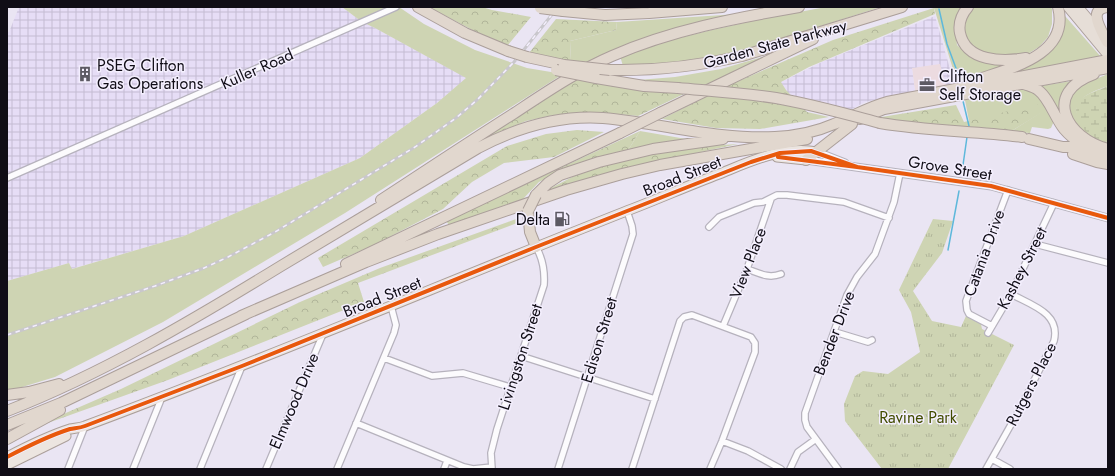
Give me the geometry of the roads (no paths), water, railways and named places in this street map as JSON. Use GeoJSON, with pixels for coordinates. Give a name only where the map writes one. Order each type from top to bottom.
{"type":"FeatureCollection","features":[{"type":"Feature","properties":{"kind":"highway","name":"Garden State Parkway"},"geometry":{"type":"LineString","coordinates":[[418,7],[465,33],[526,57],[560,68],[610,70],[657,70],[702,65],[742,56],[902,7]]}},
{"type":"Feature","properties":{"kind":"highway"},"geometry":{"type":"LineString","coordinates":[[538,7],[605,15],[722,7]]}},
{"type":"Feature","properties":{"kind":"highway"},"geometry":{"type":"LineString","coordinates":[[605,15],[655,7]]}},
{"type":"Feature","properties":{"kind":"highway"},"geometry":{"type":"LineString","coordinates":[[284,265],[425,171],[544,94],[596,63],[631,48],[672,35],[745,16],[799,7]]}},
{"type":"Feature","properties":{"kind":"highway"},"geometry":{"type":"LineString","coordinates":[[968,7],[961,19],[960,29],[963,42],[972,52],[983,57],[1003,60],[1034,57]]}},
{"type":"Feature","properties":{"kind":"highway"},"geometry":{"type":"LineString","coordinates":[[946,90],[1002,71],[1034,57],[1049,46],[1058,32],[1060,21],[1058,7]]}},
{"type":"Feature","properties":{"kind":"highway"},"geometry":{"type":"LineString","coordinates":[[1068,7],[1107,48]]}},
{"type":"Feature","properties":{"kind":"highway"},"geometry":{"type":"LineString","coordinates":[[1078,7],[1107,48]]}},
{"type":"Feature","properties":{"kind":"highway"},"geometry":{"type":"LineString","coordinates":[[1107,48],[1096,18],[1100,10],[1108,7]]}},
{"type":"Feature","properties":{"kind":"highway"},"geometry":{"type":"LineString","coordinates":[[7,424],[61,403],[114,378],[422,227],[844,25]]}},
{"type":"Feature","properties":{"kind":"highway"},"geometry":{"type":"LineString","coordinates":[[536,246],[530,232],[528,211],[536,195],[548,183],[560,175],[599,162],[653,149],[739,137],[777,137],[809,132],[833,125],[871,106],[887,102],[1108,60]]}},
{"type":"Feature","properties":{"kind":"highway"},"geometry":{"type":"LineString","coordinates":[[560,68],[596,78],[644,86],[737,93],[776,98],[880,123],[907,127],[987,133],[1026,138],[1063,147],[1074,147],[1108,157]]}},
{"type":"Feature","properties":{"kind":"highway"},"geometry":{"type":"LineString","coordinates":[[241,316],[402,248],[511,208],[566,190],[660,165],[825,135],[884,110],[1108,68]]}},
{"type":"Feature","properties":{"kind":"highway"},"geometry":{"type":"LineString","coordinates":[[1108,68],[1076,83],[1068,92],[1064,105],[1067,118],[1076,132],[1108,157]]}},
{"type":"Feature","properties":{"kind":"highway"},"geometry":{"type":"LineString","coordinates":[[1022,84],[1034,88],[1040,92],[1060,123],[1072,137],[1084,146],[1108,157]]}},
{"type":"Feature","properties":{"kind":"highway"},"geometry":{"type":"LineString","coordinates":[[7,412],[108,366],[184,325],[478,148],[503,136],[531,126],[560,120],[603,118],[739,137]]}},
{"type":"Feature","properties":{"kind":"highway"},"geometry":{"type":"LineString","coordinates":[[806,160],[852,124]]}},
{"type":"Feature","properties":{"kind":"highway"},"geometry":{"type":"LineString","coordinates":[[7,395],[29,392],[48,387],[108,366]]}},
{"type":"Feature","properties":{"kind":"highway"},"geometry":{"type":"LineString","coordinates":[[7,439],[73,403],[114,378]]}},
{"type":"Feature","properties":{"kind":"main road","name":"Broad Street"},"geometry":{"type":"LineString","coordinates":[[7,457],[49,437],[72,428],[82,427],[242,366],[536,246],[730,169],[780,153],[793,151],[818,152]]}},
{"type":"Feature","properties":{"kind":"main road","name":"Broad Street"},"geometry":{"type":"LineString","coordinates":[[766,157],[806,160]]}},
{"type":"Feature","properties":{"kind":"main road","name":"Broad Street"},"geometry":{"type":"LineString","coordinates":[[7,465],[74,433],[82,427]]}},
{"type":"Feature","properties":{"kind":"street","name":"Kuller Road"},"geometry":{"type":"LineString","coordinates":[[7,178],[396,7]]}},
{"type":"Feature","properties":{"kind":"street","name":"Grove Street"},"geometry":{"type":"LineString","coordinates":[[818,152],[857,167]]}},
{"type":"Feature","properties":{"kind":"street","name":"Grove Street"},"geometry":{"type":"LineString","coordinates":[[806,160],[1008,190],[1108,218]]}},
{"type":"Feature","properties":{"kind":"street","name":"Bender Drive"},"geometry":{"type":"LineString","coordinates":[[838,469],[807,427],[805,413],[847,295],[857,277],[875,254],[894,202],[900,173]]}},
{"type":"Feature","properties":{"kind":"street","name":"Catania Drive"},"geometry":{"type":"LineString","coordinates":[[992,326],[969,314],[966,300],[1008,190]]}},
{"type":"Feature","properties":{"kind":"street"},"geometry":{"type":"LineString","coordinates":[[709,227],[718,217],[754,203],[763,202],[777,195],[844,202],[888,218]]}},
{"type":"Feature","properties":{"kind":"street","name":"View Place"},"geometry":{"type":"LineString","coordinates":[[723,326],[747,269],[771,198]]}},
{"type":"Feature","properties":{"kind":"street","name":"Kashey Street"},"geometry":{"type":"LineString","coordinates":[[988,333],[1011,294],[1054,203]]}},
{"type":"Feature","properties":{"kind":"street","name":"Edison Street"},"geometry":{"type":"LineString","coordinates":[[558,469],[608,308],[633,234],[627,211]]}},
{"type":"Feature","properties":{"kind":"street"},"geometry":{"type":"LineString","coordinates":[[1035,244],[1108,263]]}},
{"type":"Feature","properties":{"kind":"street","name":"Livingston Street"},"geometry":{"type":"LineString","coordinates":[[492,468],[491,453],[497,429],[544,285],[544,267],[541,255],[536,246]]}},
{"type":"Feature","properties":{"kind":"street"},"geometry":{"type":"LineString","coordinates":[[747,269],[766,276],[781,274]]}},
{"type":"Feature","properties":{"kind":"street","name":"Rutgers Place"},"geometry":{"type":"LineString","coordinates":[[986,469],[1054,342],[1056,335],[1054,323],[1047,314],[1011,294]]}},
{"type":"Feature","properties":{"kind":"street"},"geometry":{"type":"LineString","coordinates":[[337,469],[384,358],[396,324],[391,306]]}},
{"type":"Feature","properties":{"kind":"street"},"geometry":{"type":"LineString","coordinates":[[632,469],[680,321],[684,317],[692,315],[751,337],[756,346],[722,441],[710,469]]}},
{"type":"Feature","properties":{"kind":"street"},"geometry":{"type":"LineString","coordinates":[[835,332],[868,342],[872,340]]}},
{"type":"Feature","properties":{"kind":"street","name":"Elmwood Drive"},"geometry":{"type":"LineString","coordinates":[[266,469],[323,333]]}},
{"type":"Feature","properties":{"kind":"street"},"geometry":{"type":"LineString","coordinates":[[522,356],[588,376],[655,399]]}},
{"type":"Feature","properties":{"kind":"street"},"geometry":{"type":"LineString","coordinates":[[384,358],[432,376],[463,373],[510,387]]}},
{"type":"Feature","properties":{"kind":"street"},"geometry":{"type":"LineString","coordinates":[[200,469],[242,366]]}},
{"type":"Feature","properties":{"kind":"street"},"geometry":{"type":"LineString","coordinates":[[133,469],[162,397]]}},
{"type":"Feature","properties":{"kind":"street"},"geometry":{"type":"LineString","coordinates":[[356,423],[447,461],[473,469],[492,468]]}},
{"type":"Feature","properties":{"kind":"street"},"geometry":{"type":"LineString","coordinates":[[68,469],[82,427]]}},
{"type":"Feature","properties":{"kind":"street"},"geometry":{"type":"LineString","coordinates":[[790,469],[798,452],[816,439]]}},
{"type":"Feature","properties":{"kind":"street"},"geometry":{"type":"LineString","coordinates":[[722,441],[748,451],[781,469]]}},
{"type":"Feature","properties":{"kind":"street"},"geometry":{"type":"LineString","coordinates":[[992,459],[1010,469]]}},
{"type":"Feature","properties":{"kind":"street"},"geometry":{"type":"LineString","coordinates":[[444,469],[447,461]]}},
{"type":"Feature","properties":{"kind":"waterway"},"geometry":{"type":"LineString","coordinates":[[939,9],[947,44],[960,79]]}},
{"type":"Feature","properties":{"kind":"waterway"},"geometry":{"type":"LineString","coordinates":[[963,101],[969,126]]}},
{"type":"Feature","properties":{"kind":"waterway"},"geometry":{"type":"LineString","coordinates":[[962,172],[967,137]]}},
{"type":"Feature","properties":{"kind":"waterway"},"geometry":{"type":"LineString","coordinates":[[948,250],[959,191]]}},
{"type":"Feature","properties":{"kind":"railway"},"geometry":{"type":"LineString","coordinates":[[7,335],[155,286],[204,268],[275,232],[415,147],[456,118],[477,100],[514,62],[558,7]]}},
{"type":"Feature","properties":{"kind":"place","name":"PSEG Clifton Gas Operations"},"geometry":{"type":"Point","coordinates":[85,74]}},
{"type":"Feature","properties":{"kind":"place","name":"Clifton Self Storage"},"geometry":{"type":"Point","coordinates":[927,85]}},
{"type":"Feature","properties":{"kind":"place","name":"Delta"},"geometry":{"type":"Point","coordinates":[562,219]}},
{"type":"Feature","properties":{"kind":"park label","name":"Ravine Park"},"geometry":{"type":"Point","coordinates":[918,417]}}]}
